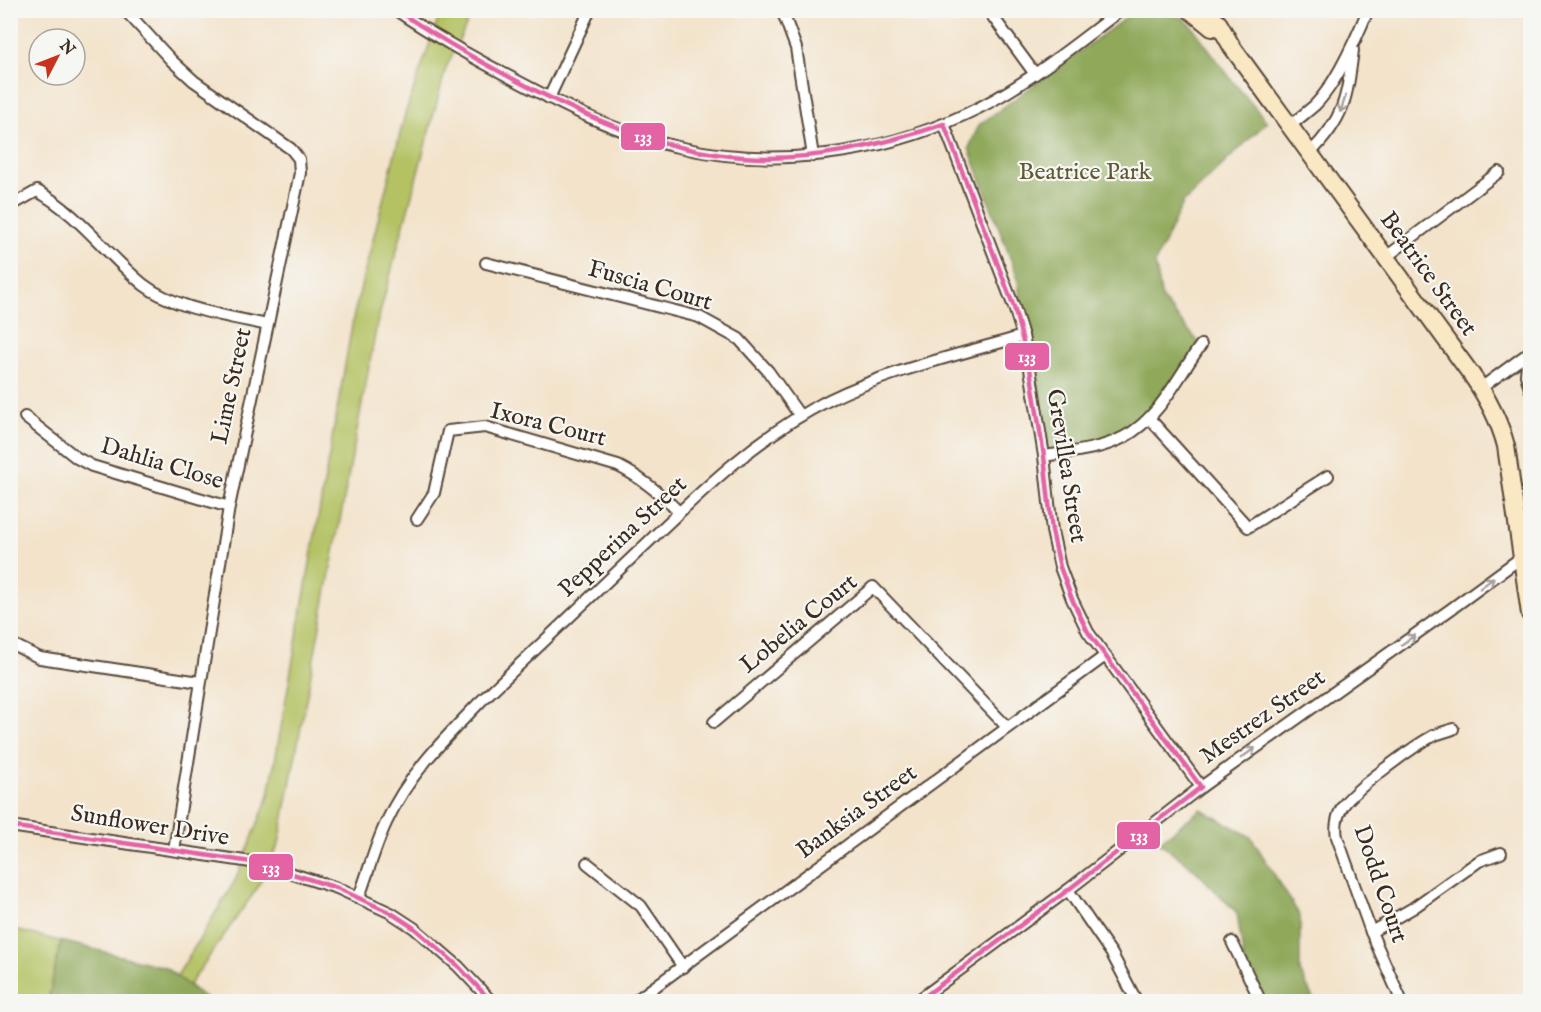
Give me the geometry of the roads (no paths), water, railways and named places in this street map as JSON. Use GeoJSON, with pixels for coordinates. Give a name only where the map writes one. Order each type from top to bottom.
{"type":"FeatureCollection","features":[{"type":"Feature","properties":{"kind":"street","name":"Lime Street"},"geometry":{"type":"LineString","coordinates":[[125,10],[172,62],[194,81],[280,140],[299,159],[298,185],[229,507],[174,850]]}},
{"type":"Feature","properties":{"kind":"street"},"geometry":{"type":"LineString","coordinates":[[396,10],[442,40],[549,98],[606,124],[677,147],[717,154],[764,157],[813,156],[855,149],[944,124],[991,102],[1035,74],[1121,10]]}},
{"type":"Feature","properties":{"kind":"street"},"geometry":{"type":"LineString","coordinates":[[782,10],[796,48],[813,156]]}},
{"type":"Feature","properties":{"kind":"street"},"geometry":{"type":"LineString","coordinates":[[988,10],[1035,74]]}},
{"type":"Feature","properties":{"kind":"street","name":"Beatrice Street"},"geometry":{"type":"LineString","coordinates":[[1190,10],[1232,47]]}},
{"type":"Feature","properties":{"kind":"street","name":"Beatrice Street"},"geometry":{"type":"LineString","coordinates":[[1207,10],[1220,24],[1232,47],[1481,388],[1496,416],[1506,446],[1530,614]]}},
{"type":"Feature","properties":{"kind":"street"},"geometry":{"type":"LineString","coordinates":[[1310,153],[1336,123],[1345,99],[1354,46],[1368,10]]}},
{"type":"Feature","properties":{"kind":"street"},"geometry":{"type":"LineString","coordinates":[[549,98],[588,14]]}},
{"type":"Feature","properties":{"kind":"street"},"geometry":{"type":"LineString","coordinates":[[1290,126],[1316,104],[1354,46]]}},
{"type":"Feature","properties":{"kind":"street","name":"Grevillea Street"},"geometry":{"type":"LineString","coordinates":[[944,124],[1023,336],[1044,456],[1052,531],[1060,567],[1072,599],[1088,632],[1200,787]]}},
{"type":"Feature","properties":{"kind":"street"},"geometry":{"type":"LineString","coordinates":[[1386,257],[1499,172]]}},
{"type":"Feature","properties":{"kind":"street"},"geometry":{"type":"LineString","coordinates":[[10,206],[37,191],[56,201],[146,286],[167,298],[191,306],[267,325]]}},
{"type":"Feature","properties":{"kind":"street","name":"Fuscia Court"},"geometry":{"type":"LineString","coordinates":[[486,263],[699,317],[739,339],[768,371],[800,416]]}},
{"type":"Feature","properties":{"kind":"street","name":"Pepperina Street"},"geometry":{"type":"LineString","coordinates":[[359,897],[386,823],[407,787],[439,745],[480,702],[679,512],[747,453],[800,416],[862,385],[908,369],[1023,336]]}},
{"type":"Feature","properties":{"kind":"street"},"geometry":{"type":"LineString","coordinates":[[1044,456],[1108,444],[1126,436],[1149,418],[1166,398],[1201,345]]}},
{"type":"Feature","properties":{"kind":"street"},"geometry":{"type":"LineString","coordinates":[[1481,388],[1529,353]]}},
{"type":"Feature","properties":{"kind":"street"},"geometry":{"type":"LineString","coordinates":[[1529,353],[1526,375],[1530,389]]}},
{"type":"Feature","properties":{"kind":"street","name":"Dahlia Close"},"geometry":{"type":"LineString","coordinates":[[25,417],[77,458],[92,466],[229,507]]}},
{"type":"Feature","properties":{"kind":"street"},"geometry":{"type":"LineString","coordinates":[[1149,418],[1248,527],[1328,476]]}},
{"type":"Feature","properties":{"kind":"street","name":"Ixora Court"},"geometry":{"type":"LineString","coordinates":[[417,519],[434,493],[448,431],[485,427],[618,466],[638,476],[657,490],[679,512]]}},
{"type":"Feature","properties":{"kind":"street","name":"Mestrez Street"},"geometry":{"type":"LineString","coordinates":[[916,1002],[1068,890],[1200,787],[1522,557]]}},
{"type":"Feature","properties":{"kind":"street","name":"Lobelia Court"},"geometry":{"type":"LineString","coordinates":[[714,722],[873,587],[1007,727]]}},
{"type":"Feature","properties":{"kind":"street"},"geometry":{"type":"LineString","coordinates":[[10,643],[40,658],[200,682]]}},
{"type":"Feature","properties":{"kind":"street","name":"Banksia Street"},"geometry":{"type":"LineString","coordinates":[[634,1002],[1105,656]]}},
{"type":"Feature","properties":{"kind":"street","name":"Dodd Court"},"geometry":{"type":"LineString","coordinates":[[1402,1002],[1371,932],[1336,829],[1342,807],[1360,789],[1428,739],[1453,729]]}},
{"type":"Feature","properties":{"kind":"street","name":"Sunflower Drive"},"geometry":{"type":"LineString","coordinates":[[10,826],[258,864],[359,897],[414,928],[458,966],[492,1002]]}},
{"type":"Feature","properties":{"kind":"street"},"geometry":{"type":"LineString","coordinates":[[1371,932],[1413,908],[1479,861],[1501,853]]}},
{"type":"Feature","properties":{"kind":"street"},"geometry":{"type":"LineString","coordinates":[[588,863],[641,906],[683,967]]}},
{"type":"Feature","properties":{"kind":"street"},"geometry":{"type":"LineString","coordinates":[[1068,890],[1112,954],[1137,1002]]}},
{"type":"Feature","properties":{"kind":"street"},"geometry":{"type":"LineString","coordinates":[[1232,942],[1261,1002]]}},
{"type":"Feature","properties":{"kind":"park label","name":"Beatrice Park"},"geometry":{"type":"Point","coordinates":[1085,172]}}]}
